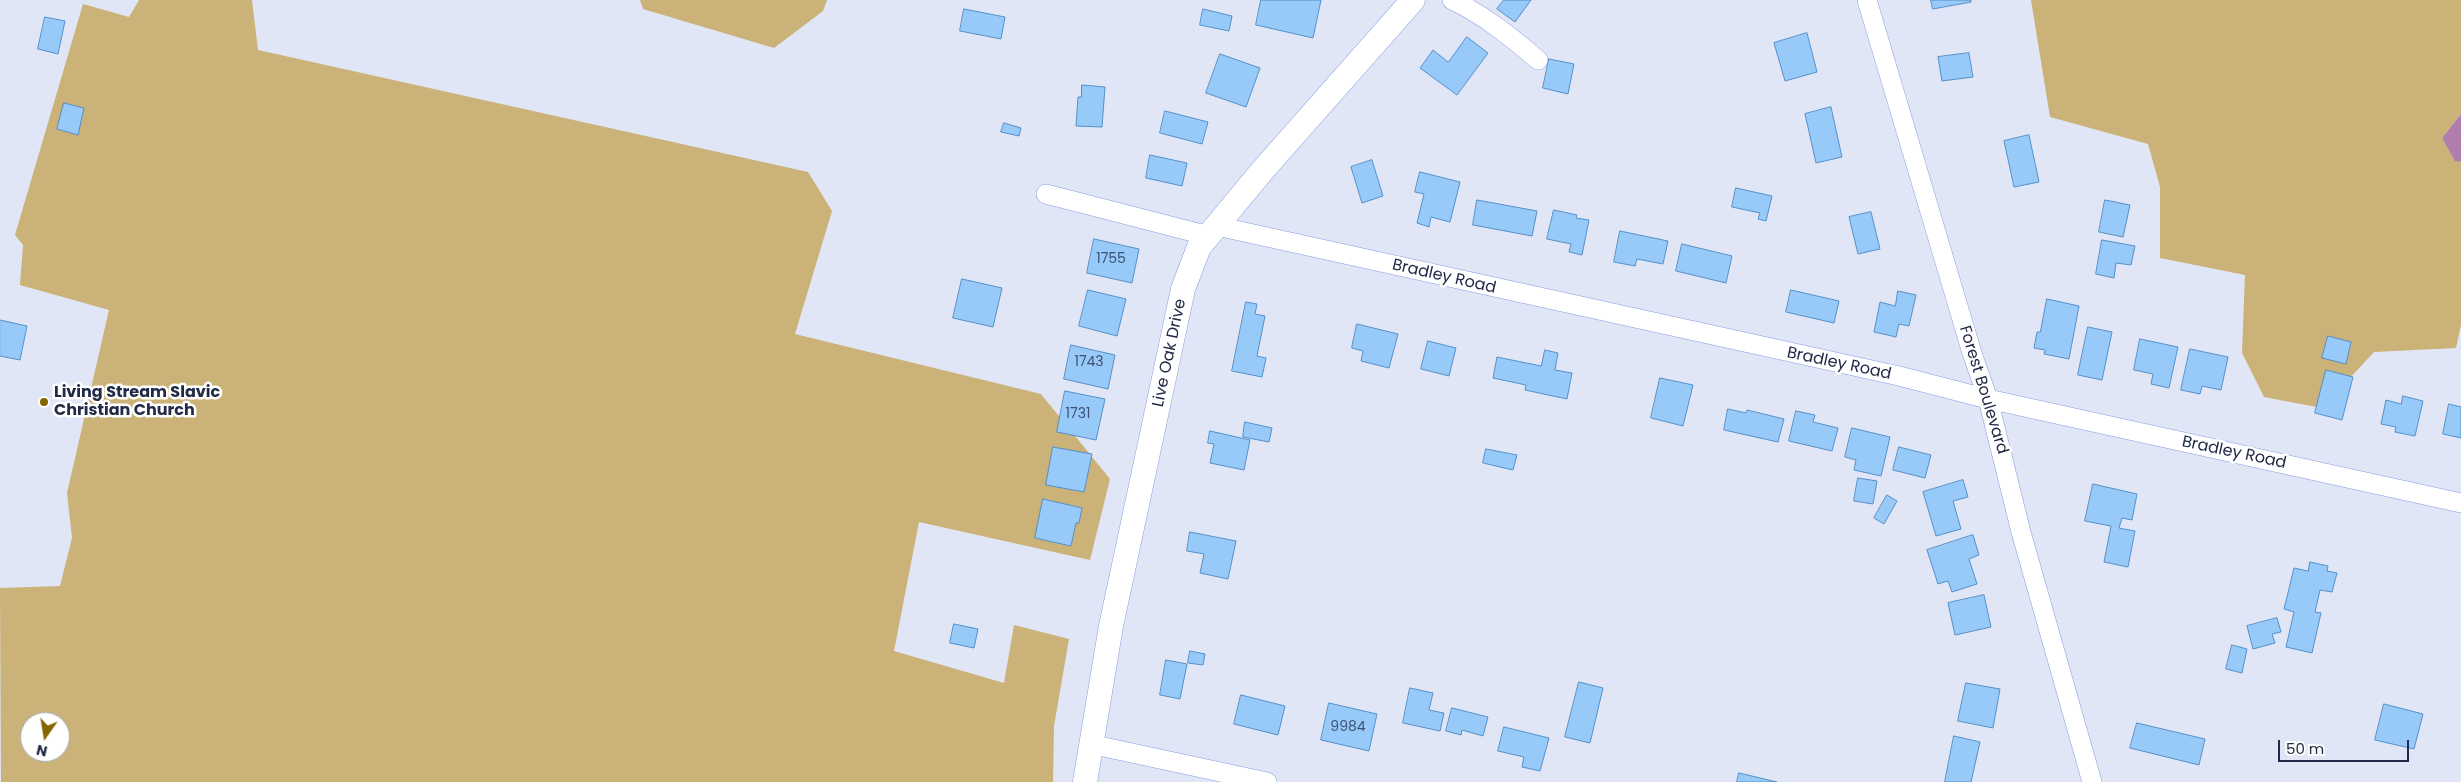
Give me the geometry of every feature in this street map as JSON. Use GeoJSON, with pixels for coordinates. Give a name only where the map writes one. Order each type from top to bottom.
{"type":"FeatureCollection","features":[{"type":"Feature","properties":{"kind":"main road","name":"Live Oak Drive"},"geometry":{"type":"LineString","coordinates":[[1085,782],[1111,626],[1183,289],[1199,247],[1262,171],[1413,0]]}},
{"type":"Feature","properties":{"kind":"street"},"geometry":{"type":"LineString","coordinates":[[1452,0],[1470,8],[1503,30],[1538,60]]}},
{"type":"Feature","properties":{"kind":"street","name":"Forest Boulevard"},"geometry":{"type":"LineString","coordinates":[[1867,0],[1969,343],[1988,399],[2022,532],[2092,782]]}},
{"type":"Feature","properties":{"kind":"street","name":"Bradley Road"},"geometry":{"type":"LineString","coordinates":[[1046,194],[1899,376],[1988,399],[2461,504]]}},
{"type":"Feature","properties":{"kind":"street"},"geometry":{"type":"LineString","coordinates":[[1090,744],[1267,782]]}},
{"type":"Feature","properties":{"kind":"shaded area"},"geometry":{"type":"Polygon","coordinates":[[[139,0],[252,0],[258,50],[808,172],[832,211],[795,334],[1041,394],[1110,479],[1090,560],[919,522],[894,651],[1004,683],[1014,625],[1069,639],[1054,726],[1053,782],[1,782],[0,588],[60,586],[72,538],[67,493],[109,310],[20,285],[23,245],[15,235],[83,4],[129,17],[139,0]]]}},
{"type":"Feature","properties":{"kind":"shaded area"},"geometry":{"type":"Polygon","coordinates":[[[640,0],[827,0],[823,11],[774,48],[643,9],[640,0]]]}},
{"type":"Feature","properties":{"kind":"shaded area"},"geometry":{"type":"Polygon","coordinates":[[[2031,0],[2461,0],[2461,114],[2442,138],[2455,160],[2461,162],[2461,325],[2456,348],[2374,352],[2322,408],[2264,397],[2242,353],[2245,275],[2160,258],[2160,187],[2148,144],[2050,117],[2031,0]]]}},
{"type":"Feature","properties":{"kind":"shaded area"},"geometry":{"type":"Polygon","coordinates":[[[2461,114],[2461,162],[2455,161],[2442,138],[2461,114]]]}},
{"type":"Feature","properties":{"kind":"building"},"geometry":{"type":"Polygon","coordinates":[[[1261,0],[1321,0],[1313,38],[1256,25],[1261,0]]]}},
{"type":"Feature","properties":{"kind":"building"},"geometry":{"type":"Polygon","coordinates":[[[1504,0],[1531,0],[1515,22],[1497,9],[1504,0]]]}},
{"type":"Feature","properties":{"kind":"building"},"geometry":{"type":"Polygon","coordinates":[[[1931,0],[1971,0],[1971,2],[1933,9],[1931,0]]]}},
{"type":"Feature","properties":{"kind":"building"},"geometry":{"type":"Polygon","coordinates":[[[964,9],[1005,17],[1001,39],[960,31],[964,9]]]}},
{"type":"Feature","properties":{"kind":"building"},"geometry":{"type":"Polygon","coordinates":[[[1203,9],[1232,16],[1229,31],[1200,25],[1203,9]]]}},
{"type":"Feature","properties":{"kind":"building"},"geometry":{"type":"Polygon","coordinates":[[[45,17],[65,21],[58,54],[38,49],[45,17]]]}},
{"type":"Feature","properties":{"kind":"building"},"geometry":{"type":"Polygon","coordinates":[[[1807,33],[1817,72],[1785,81],[1774,43],[1807,33]]]}},
{"type":"Feature","properties":{"kind":"building"},"geometry":{"type":"Polygon","coordinates":[[[1467,37],[1488,53],[1457,95],[1420,68],[1433,50],[1448,62],[1467,37]]]}},
{"type":"Feature","properties":{"kind":"building"},"geometry":{"type":"Polygon","coordinates":[[[1969,53],[1973,77],[1942,81],[1938,57],[1969,53]]]}},
{"type":"Feature","properties":{"kind":"building"},"geometry":{"type":"Polygon","coordinates":[[[1220,54],[1260,68],[1246,107],[1206,93],[1220,54]]]}},
{"type":"Feature","properties":{"kind":"building"},"geometry":{"type":"Polygon","coordinates":[[[1549,59],[1574,64],[1568,94],[1543,88],[1549,59]]]}},
{"type":"Feature","properties":{"kind":"building"},"geometry":{"type":"Polygon","coordinates":[[[1082,85],[1105,87],[1102,127],[1076,126],[1078,97],[1081,97],[1082,85]]]}},
{"type":"Feature","properties":{"kind":"building"},"geometry":{"type":"Polygon","coordinates":[[[64,103],[84,108],[78,135],[57,129],[64,103]]]}},
{"type":"Feature","properties":{"kind":"building"},"geometry":{"type":"Polygon","coordinates":[[[1831,107],[1842,157],[1816,163],[1805,114],[1831,107]]]}},
{"type":"Feature","properties":{"kind":"building"},"geometry":{"type":"Polygon","coordinates":[[[1165,111],[1208,122],[1202,144],[1160,133],[1165,111]]]}},
{"type":"Feature","properties":{"kind":"building"},"geometry":{"type":"Polygon","coordinates":[[[1004,123],[1021,128],[1019,136],[1001,132],[1004,123]]]}},
{"type":"Feature","properties":{"kind":"building"},"geometry":{"type":"Polygon","coordinates":[[[2029,135],[2039,182],[2014,187],[2004,141],[2029,135]]]}},
{"type":"Feature","properties":{"kind":"building"},"geometry":{"type":"Polygon","coordinates":[[[1150,155],[1187,163],[1182,186],[1146,178],[1150,155]]]}},
{"type":"Feature","properties":{"kind":"building"},"geometry":{"type":"Polygon","coordinates":[[[1372,160],[1383,196],[1362,203],[1351,167],[1372,160]]]}},
{"type":"Feature","properties":{"kind":"building"},"geometry":{"type":"Polygon","coordinates":[[[1420,172],[1460,182],[1450,222],[1431,217],[1429,227],[1417,223],[1424,194],[1415,192],[1420,172]]]}},
{"type":"Feature","properties":{"kind":"building"},"geometry":{"type":"Polygon","coordinates":[[[1736,188],[1772,196],[1766,221],[1758,219],[1760,213],[1732,207],[1736,188]]]}},
{"type":"Feature","properties":{"kind":"building"},"geometry":{"type":"Polygon","coordinates":[[[1477,200],[1537,211],[1532,236],[1473,225],[1477,200]]]}},
{"type":"Feature","properties":{"kind":"building"},"geometry":{"type":"Polygon","coordinates":[[[2105,200],[2130,205],[2123,237],[2099,232],[2105,200]]]}},
{"type":"Feature","properties":{"kind":"building"},"geometry":{"type":"Polygon","coordinates":[[[1554,210],[1577,215],[1576,218],[1589,220],[1582,255],[1569,252],[1571,244],[1547,239],[1554,210]]]}},
{"type":"Feature","properties":{"kind":"building"},"geometry":{"type":"Polygon","coordinates":[[[1871,212],[1880,249],[1858,254],[1849,217],[1871,212]]]}},
{"type":"Feature","properties":{"kind":"building"},"geometry":{"type":"Polygon","coordinates":[[[1620,231],[1668,241],[1663,264],[1637,259],[1635,266],[1614,262],[1620,231]]]}},
{"type":"Feature","properties":{"kind":"building"},"geometry":{"type":"Polygon","coordinates":[[[1094,239],[1139,249],[1132,283],[1087,273],[1094,239]]]}},
{"type":"Feature","properties":{"kind":"building"},"geometry":{"type":"Polygon","coordinates":[[[2102,240],[2135,246],[2131,265],[2116,263],[2114,278],[2096,274],[2102,240]]]}},
{"type":"Feature","properties":{"kind":"building"},"geometry":{"type":"Polygon","coordinates":[[[1682,244],[1732,256],[1726,283],[1676,271],[1682,244]]]}},
{"type":"Feature","properties":{"kind":"building"},"geometry":{"type":"Polygon","coordinates":[[[962,279],[1002,288],[993,327],[953,318],[962,279]]]}},
{"type":"Feature","properties":{"kind":"building"},"geometry":{"type":"Polygon","coordinates":[[[1088,290],[1126,299],[1117,336],[1079,326],[1088,290]]]}},
{"type":"Feature","properties":{"kind":"building"},"geometry":{"type":"Polygon","coordinates":[[[1791,290],[1839,301],[1834,323],[1786,312],[1791,290]]]}},
{"type":"Feature","properties":{"kind":"building"},"geometry":{"type":"Polygon","coordinates":[[[1898,291],[1916,295],[1909,326],[1899,324],[1896,337],[1874,332],[1880,302],[1895,306],[1898,291]]]}},
{"type":"Feature","properties":{"kind":"building"},"geometry":{"type":"Polygon","coordinates":[[[2047,299],[2079,306],[2069,359],[2044,354],[2045,350],[2034,348],[2037,332],[2040,332],[2047,299]]]}},
{"type":"Feature","properties":{"kind":"building"},"geometry":{"type":"Polygon","coordinates":[[[1246,302],[1257,304],[1255,314],[1265,316],[1257,356],[1266,358],[1262,377],[1232,371],[1246,302]]]}},
{"type":"Feature","properties":{"kind":"building"},"geometry":{"type":"Polygon","coordinates":[[[0,320],[27,326],[20,360],[0,356],[0,320]]]}},
{"type":"Feature","properties":{"kind":"building"},"geometry":{"type":"Polygon","coordinates":[[[1357,324],[1398,334],[1389,368],[1361,361],[1363,351],[1352,348],[1357,324]]]}},
{"type":"Feature","properties":{"kind":"building"},"geometry":{"type":"Polygon","coordinates":[[[2088,327],[2112,332],[2102,380],[2078,375],[2088,327]]]}},
{"type":"Feature","properties":{"kind":"building"},"geometry":{"type":"Polygon","coordinates":[[[2328,336],[2351,342],[2346,364],[2322,358],[2328,336]]]}},
{"type":"Feature","properties":{"kind":"building"},"geometry":{"type":"Polygon","coordinates":[[[2140,339],[2178,347],[2169,388],[2151,384],[2153,374],[2134,370],[2140,339]]]}},
{"type":"Feature","properties":{"kind":"building"},"geometry":{"type":"Polygon","coordinates":[[[1428,341],[1456,348],[1449,376],[1421,369],[1428,341]]]}},
{"type":"Feature","properties":{"kind":"building"},"geometry":{"type":"Polygon","coordinates":[[[1071,345],[1115,355],[1108,389],[1064,379],[1071,345]]]}},
{"type":"Feature","properties":{"kind":"building"},"geometry":{"type":"Polygon","coordinates":[[[2190,349],[2228,357],[2221,390],[2202,386],[2200,394],[2181,390],[2190,349]]]}},
{"type":"Feature","properties":{"kind":"building"},"geometry":{"type":"Polygon","coordinates":[[[1545,350],[1558,353],[1555,370],[1572,373],[1567,399],[1525,390],[1526,385],[1493,378],[1497,357],[1541,366],[1545,350]]]}},
{"type":"Feature","properties":{"kind":"building"},"geometry":{"type":"Polygon","coordinates":[[[2326,370],[2353,377],[2342,420],[2315,413],[2326,370]]]}},
{"type":"Feature","properties":{"kind":"building"},"geometry":{"type":"Polygon","coordinates":[[[1660,378],[1693,385],[1683,426],[1651,418],[1660,378]]]}},
{"type":"Feature","properties":{"kind":"building"},"geometry":{"type":"Polygon","coordinates":[[[1065,391],[1105,399],[1096,440],[1057,432],[1065,391]]]}},
{"type":"Feature","properties":{"kind":"building"},"geometry":{"type":"Polygon","coordinates":[[[2403,396],[2423,401],[2415,436],[2395,432],[2396,427],[2381,424],[2386,400],[2401,404],[2403,396]]]}},
{"type":"Feature","properties":{"kind":"building"},"geometry":{"type":"Polygon","coordinates":[[[2449,404],[2461,407],[2461,438],[2443,434],[2449,404]]]}},
{"type":"Feature","properties":{"kind":"building"},"geometry":{"type":"Polygon","coordinates":[[[1728,409],[1746,413],[1747,410],[1784,419],[1778,442],[1724,430],[1728,409]]]}},
{"type":"Feature","properties":{"kind":"building"},"geometry":{"type":"Polygon","coordinates":[[[1796,411],[1815,415],[1813,422],[1838,428],[1832,451],[1789,441],[1796,411]]]}},
{"type":"Feature","properties":{"kind":"building"},"geometry":{"type":"Polygon","coordinates":[[[1245,422],[1272,428],[1269,442],[1243,437],[1245,422]]]}},
{"type":"Feature","properties":{"kind":"building"},"geometry":{"type":"Polygon","coordinates":[[[1852,428],[1890,437],[1881,476],[1854,470],[1856,460],[1845,457],[1852,428]]]}},
{"type":"Feature","properties":{"kind":"building"},"geometry":{"type":"Polygon","coordinates":[[[1210,431],[1250,440],[1244,470],[1210,463],[1214,444],[1208,443],[1210,431]]]}},
{"type":"Feature","properties":{"kind":"building"},"geometry":{"type":"Polygon","coordinates":[[[1053,447],[1092,454],[1084,492],[1046,485],[1053,447]]]}},
{"type":"Feature","properties":{"kind":"building"},"geometry":{"type":"Polygon","coordinates":[[[1899,447],[1931,455],[1925,478],[1893,470],[1899,447]]]}},
{"type":"Feature","properties":{"kind":"building"},"geometry":{"type":"Polygon","coordinates":[[[1486,449],[1517,455],[1513,470],[1483,463],[1486,449]]]}},
{"type":"Feature","properties":{"kind":"building"},"geometry":{"type":"Polygon","coordinates":[[[1858,478],[1877,481],[1873,504],[1854,501],[1858,478]]]}},
{"type":"Feature","properties":{"kind":"building"},"geometry":{"type":"Polygon","coordinates":[[[1963,480],[1968,497],[1953,501],[1961,529],[1936,536],[1923,492],[1963,480]]]}},
{"type":"Feature","properties":{"kind":"building"},"geometry":{"type":"Polygon","coordinates":[[[2093,484],[2137,494],[2132,520],[2122,518],[2119,528],[2135,531],[2128,567],[2104,562],[2111,526],[2085,521],[2093,484]]]}},
{"type":"Feature","properties":{"kind":"building"},"geometry":{"type":"Polygon","coordinates":[[[1887,495],[1897,501],[1884,524],[1874,518],[1887,495]]]}},
{"type":"Feature","properties":{"kind":"building"},"geometry":{"type":"Polygon","coordinates":[[[1043,499],[1082,508],[1079,523],[1076,523],[1071,546],[1035,538],[1043,499]]]}},
{"type":"Feature","properties":{"kind":"building"},"geometry":{"type":"Polygon","coordinates":[[[1190,532],[1236,541],[1228,579],[1200,573],[1204,554],[1187,551],[1190,532]]]}},
{"type":"Feature","properties":{"kind":"building"},"geometry":{"type":"Polygon","coordinates":[[[1973,535],[1979,555],[1969,559],[1977,584],[1952,592],[1948,581],[1938,584],[1927,550],[1973,535]]]}},
{"type":"Feature","properties":{"kind":"building"},"geometry":{"type":"Polygon","coordinates":[[[2310,562],[2328,566],[2327,571],[2337,573],[2332,592],[2320,590],[2315,612],[2321,613],[2312,653],[2286,647],[2294,612],[2284,609],[2294,568],[2308,571],[2310,562]]]}},
{"type":"Feature","properties":{"kind":"building"},"geometry":{"type":"Polygon","coordinates":[[[1984,595],[1991,627],[1955,635],[1948,603],[1984,595]]]}},
{"type":"Feature","properties":{"kind":"building"},"geometry":{"type":"Polygon","coordinates":[[[2277,618],[2281,632],[2272,634],[2275,643],[2253,649],[2247,626],[2277,618]]]}},
{"type":"Feature","properties":{"kind":"building"},"geometry":{"type":"Polygon","coordinates":[[[954,624],[978,629],[974,648],[950,643],[954,624]]]}},
{"type":"Feature","properties":{"kind":"building"},"geometry":{"type":"Polygon","coordinates":[[[2232,645],[2247,649],[2242,673],[2226,669],[2232,645]]]}},
{"type":"Feature","properties":{"kind":"building"},"geometry":{"type":"Polygon","coordinates":[[[1190,651],[1205,654],[1203,665],[1188,663],[1190,651]]]}},
{"type":"Feature","properties":{"kind":"building"},"geometry":{"type":"Polygon","coordinates":[[[1166,660],[1187,664],[1180,699],[1160,695],[1166,660]]]}},
{"type":"Feature","properties":{"kind":"building"},"geometry":{"type":"Polygon","coordinates":[[[1579,682],[1603,688],[1590,743],[1565,737],[1579,682]]]}},
{"type":"Feature","properties":{"kind":"building"},"geometry":{"type":"Polygon","coordinates":[[[1966,683],[2000,689],[1993,728],[1958,721],[1966,683]]]}},
{"type":"Feature","properties":{"kind":"building"},"geometry":{"type":"Polygon","coordinates":[[[1410,688],[1433,693],[1429,710],[1444,713],[1440,731],[1403,723],[1410,688]]]}},
{"type":"Feature","properties":{"kind":"building"},"geometry":{"type":"Polygon","coordinates":[[[1241,695],[1285,706],[1278,735],[1234,724],[1241,695]]]}},
{"type":"Feature","properties":{"kind":"building"},"geometry":{"type":"Polygon","coordinates":[[[1329,703],[1377,714],[1369,751],[1321,740],[1329,703]]]}},
{"type":"Feature","properties":{"kind":"building"},"geometry":{"type":"Polygon","coordinates":[[[2384,704],[2423,714],[2414,749],[2375,740],[2384,704]]]}},
{"type":"Feature","properties":{"kind":"building"},"geometry":{"type":"Polygon","coordinates":[[[1452,708],[1488,717],[1483,736],[1462,730],[1461,735],[1446,731],[1452,708]]]}},
{"type":"Feature","properties":{"kind":"building"},"geometry":{"type":"Polygon","coordinates":[[[2137,723],[2205,739],[2199,765],[2130,748],[2137,723]]]}},
{"type":"Feature","properties":{"kind":"building"},"geometry":{"type":"Polygon","coordinates":[[[1504,727],[1549,738],[1540,771],[1522,767],[1524,757],[1498,751],[1504,727]]]}},
{"type":"Feature","properties":{"kind":"building"},"geometry":{"type":"Polygon","coordinates":[[[1954,736],[1980,742],[1971,782],[1945,782],[1954,736]]]}},
{"type":"Feature","properties":{"kind":"building"},"geometry":{"type":"Polygon","coordinates":[[[1739,773],[1777,782],[1737,782],[1739,773]]]}},
{"type":"Feature","properties":{"kind":"place","name":"Living Stream Slavic Christian Church"},"geometry":{"type":"Point","coordinates":[44,402]}}]}
